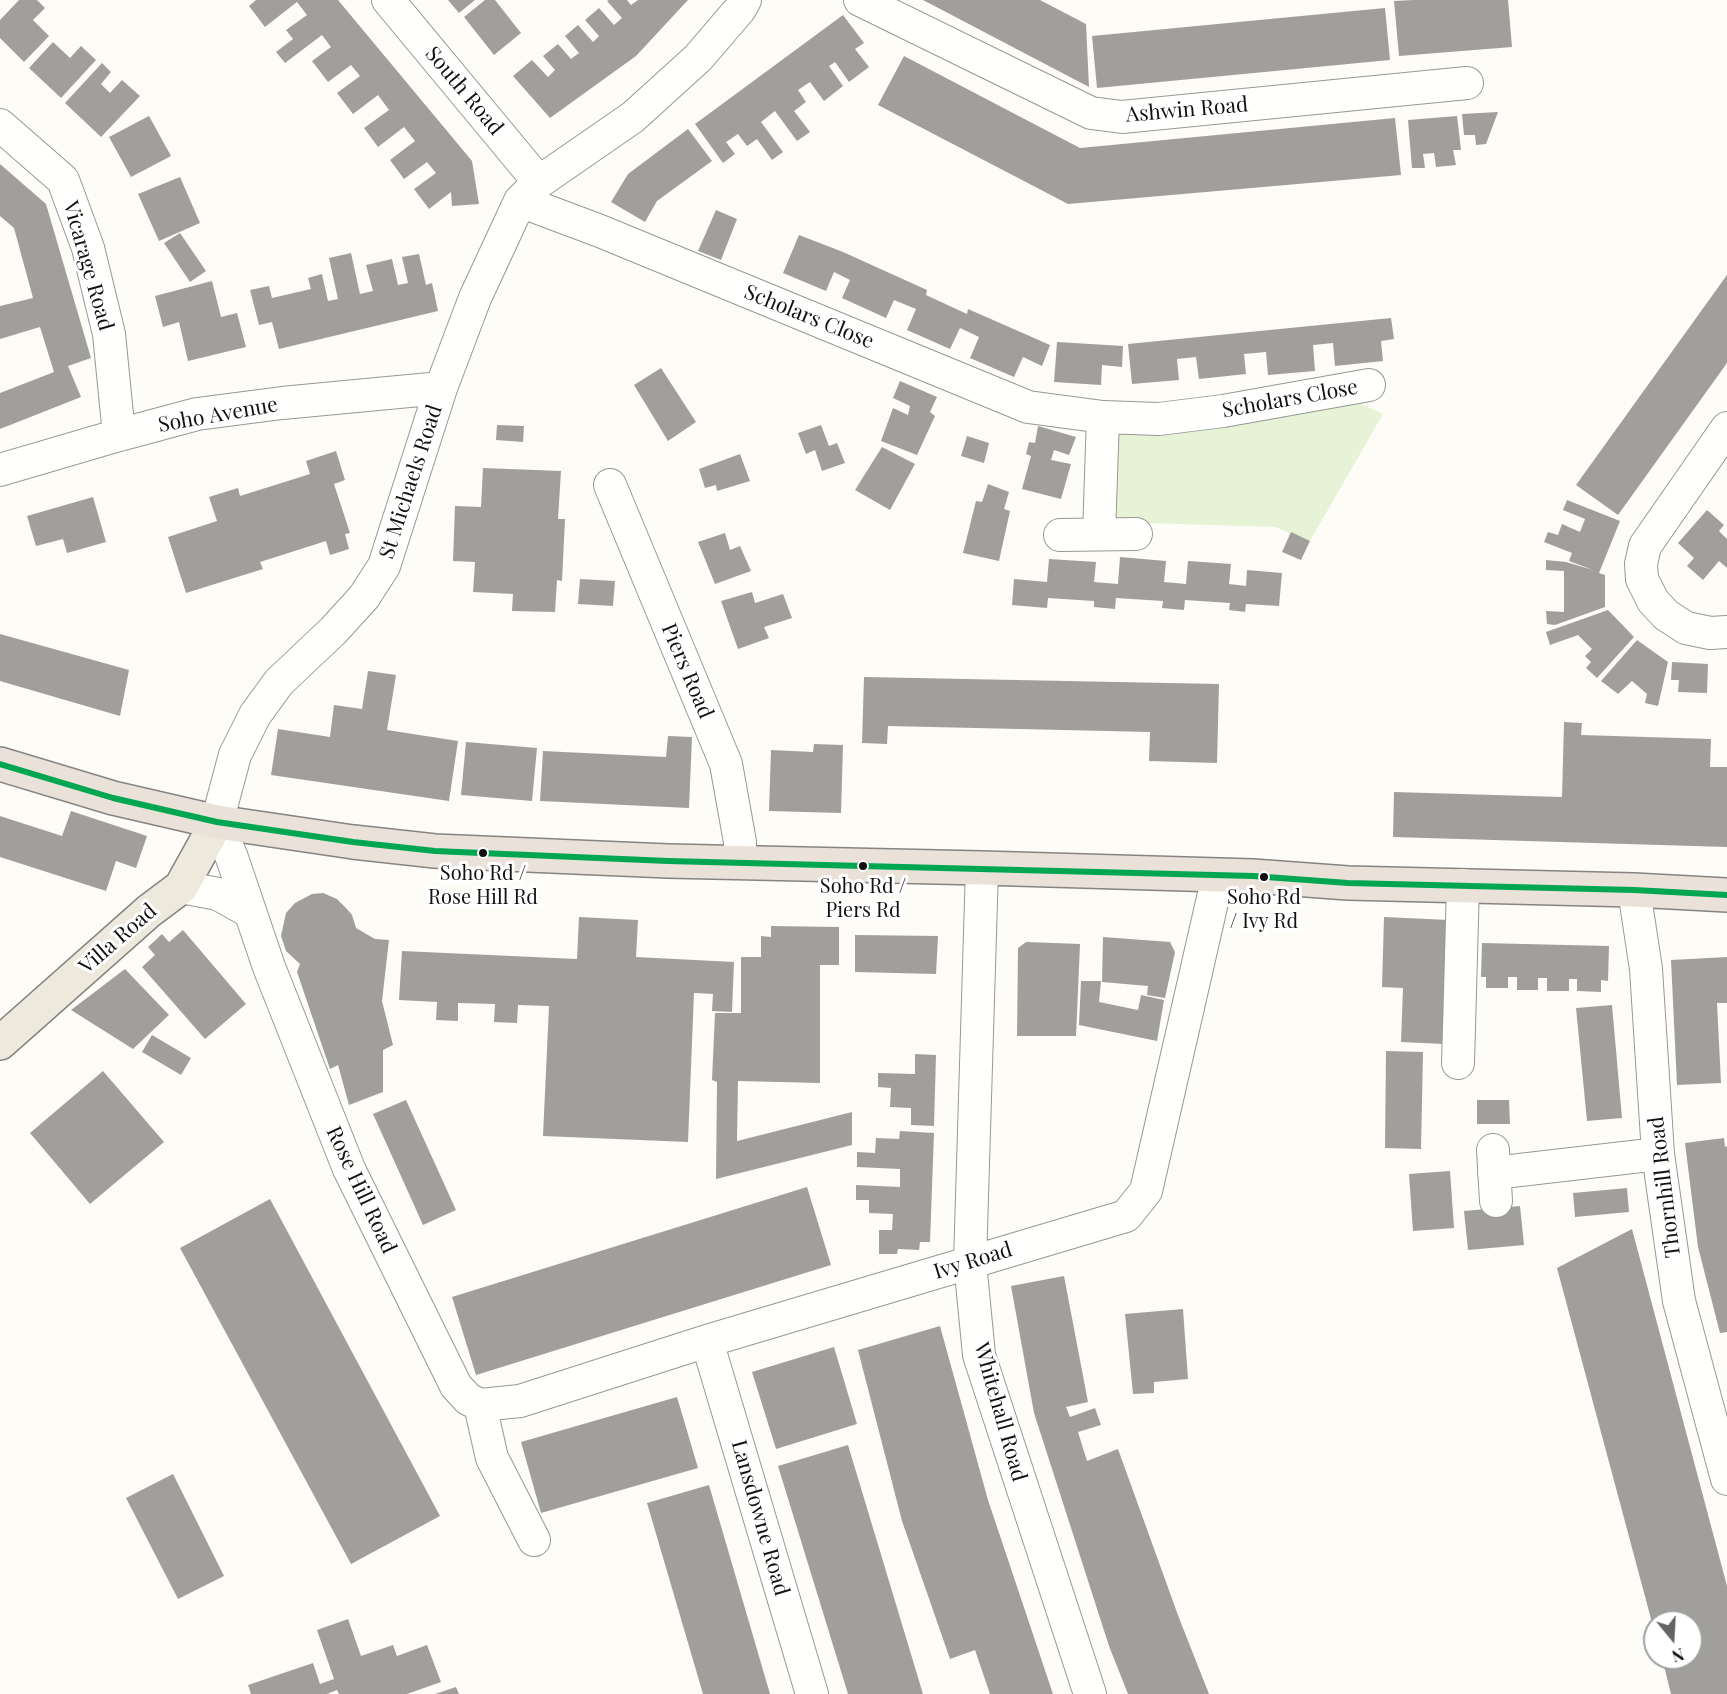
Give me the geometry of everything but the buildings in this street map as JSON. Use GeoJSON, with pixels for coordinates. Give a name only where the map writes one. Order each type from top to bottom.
{"type":"FeatureCollection","features":[{"type":"Feature","properties":{"kind":"highway"},"geometry":{"type":"LineString","coordinates":[[0,764],[113,798],[217,822],[353,842],[435,851],[740,863],[1253,876],[1348,883],[1635,890],[1727,896]]}},
{"type":"Feature","properties":{"kind":"main road","name":"Villa Road"},"geometry":{"type":"LineString","coordinates":[[0,1043],[149,911],[181,887],[217,822]]}},
{"type":"Feature","properties":{"kind":"street","name":"South Road"},"geometry":{"type":"LineString","coordinates":[[388,0],[530,192]]}},
{"type":"Feature","properties":{"kind":"street"},"geometry":{"type":"LineString","coordinates":[[530,192],[633,117],[698,58],[745,0]]}},
{"type":"Feature","properties":{"kind":"street","name":"Ashwin Road"},"geometry":{"type":"LineString","coordinates":[[860,0],[1091,113],[1112,116],[1134,116],[1467,83]]}},
{"type":"Feature","properties":{"kind":"street","name":"Vicarage Road"},"geometry":{"type":"LineString","coordinates":[[0,125],[63,180],[88,248],[110,334],[119,435]]}},
{"type":"Feature","properties":{"kind":"street","name":"St Michaels Road"},"geometry":{"type":"LineString","coordinates":[[217,822],[235,755],[255,715],[279,682],[333,631],[364,597],[384,566],[441,388],[475,298],[530,192]]}},
{"type":"Feature","properties":{"kind":"street","name":"Scholars Close"},"geometry":{"type":"LineString","coordinates":[[530,192],[600,231],[1029,407],[1103,417],[1159,419],[1369,385]]}},
{"type":"Feature","properties":{"kind":"street","name":"Soho Avenue"},"geometry":{"type":"LineString","coordinates":[[0,470],[197,414],[282,403],[441,388]]}},
{"type":"Feature","properties":{"kind":"street"},"geometry":{"type":"LineString","coordinates":[[1099,534],[1103,417]]}},
{"type":"Feature","properties":{"kind":"street"},"geometry":{"type":"LineString","coordinates":[[1727,428],[1645,546],[1641,564],[1642,579],[1653,602],[1666,615],[1686,628],[1710,633],[1727,632]]}},
{"type":"Feature","properties":{"kind":"street","name":"Piers Road"},"geometry":{"type":"LineString","coordinates":[[610,485],[726,764],[740,842],[740,863]]}},
{"type":"Feature","properties":{"kind":"street"},"geometry":{"type":"LineString","coordinates":[[1060,535],[1136,534]]}},
{"type":"Feature","properties":{"kind":"street","name":"Rose Hill Road"},"geometry":{"type":"LineString","coordinates":[[217,822],[349,1169],[456,1386],[468,1399],[480,1405]]}},
{"type":"Feature","properties":{"kind":"street","name":"Whitehall Road"},"geometry":{"type":"LineString","coordinates":[[982,868],[970,1262],[979,1355],[1090,1694]]}},
{"type":"Feature","properties":{"kind":"street","name":"Ivy Road"},"geometry":{"type":"LineString","coordinates":[[480,1405],[520,1401],[708,1341],[1126,1216],[1146,1191],[1218,876]]}},
{"type":"Feature","properties":{"kind":"street"},"geometry":{"type":"LineString","coordinates":[[1458,1063],[1462,885]]}},
{"type":"Feature","properties":{"kind":"street"},"geometry":{"type":"LineString","coordinates":[[181,887],[218,894],[250,912]]}},
{"type":"Feature","properties":{"kind":"street","name":"Thornhill Road"},"geometry":{"type":"LineString","coordinates":[[1635,890],[1646,969],[1658,1154],[1679,1301],[1726,1473]]}},
{"type":"Feature","properties":{"kind":"street"},"geometry":{"type":"LineString","coordinates":[[1494,1174],[1658,1154]]}},
{"type":"Feature","properties":{"kind":"street","name":"Lansdowne Road"},"geometry":{"type":"LineString","coordinates":[[708,1341],[812,1694]]}},
{"type":"Feature","properties":{"kind":"street"},"geometry":{"type":"LineString","coordinates":[[480,1405],[492,1458],[534,1540]]}},
{"type":"Feature","properties":{"kind":"green space"},"geometry":{"type":"Polygon","coordinates":[[[1348,398],[1383,414],[1310,541],[1275,527],[1114,522],[1117,432],[1348,398]]]}},
{"type":"Feature","properties":{"kind":"transit line"},"geometry":{"type":"LineString","coordinates":[[0,764],[113,798],[217,822],[353,842],[435,851],[668,861],[1253,876],[1348,883],[1634,890],[1727,895]]}},
{"type":"Feature","properties":{"kind":"place","name":"Soho Rd / Rose Hill Rd"},"geometry":{"type":"Point","coordinates":[483,853]}},
{"type":"Feature","properties":{"kind":"place","name":"Soho Rd / Piers Rd"},"geometry":{"type":"Point","coordinates":[863,866]}},
{"type":"Feature","properties":{"kind":"place","name":"Soho Rd / Ivy Rd"},"geometry":{"type":"Point","coordinates":[1264,877]}}]}
